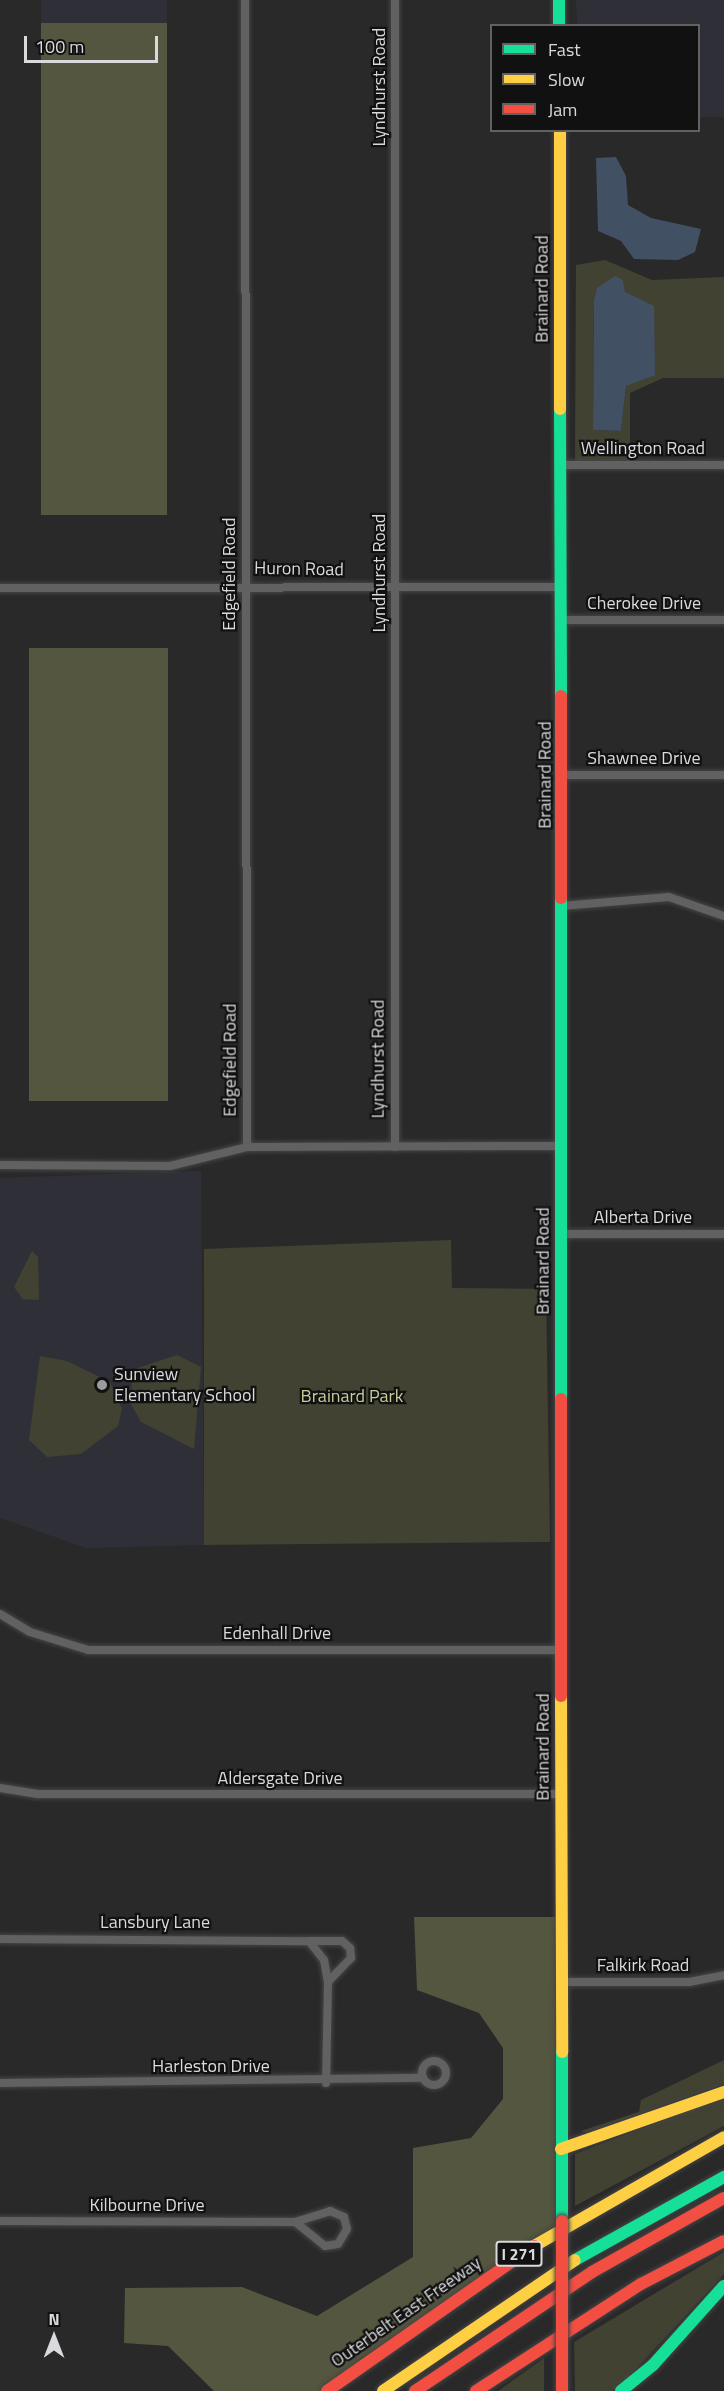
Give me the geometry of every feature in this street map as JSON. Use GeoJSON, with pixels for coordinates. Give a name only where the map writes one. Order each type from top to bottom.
{"type":"FeatureCollection","features":[{"type":"Feature","properties":{"kind":"main road"},"geometry":{"type":"LineString","coordinates":[[559,0],[559,24]]}},
{"type":"Feature","properties":{"kind":"main road","name":"Brainard Road"},"geometry":{"type":"LineString","coordinates":[[560,132],[561,588],[564,620],[561,906],[562,2391]]}},
{"type":"Feature","properties":{"kind":"main road"},"geometry":{"type":"LineString","coordinates":[[561,2150],[724,2092]]}},
{"type":"Feature","properties":{"kind":"main road","name":"Outerbelt East Freeway"},"geometry":{"type":"LineString","coordinates":[[327,2391],[528,2249],[724,2138]]}},
{"type":"Feature","properties":{"kind":"main road"},"geometry":{"type":"LineString","coordinates":[[383,2391],[580,2256],[724,2177]]}},
{"type":"Feature","properties":{"kind":"main road"},"geometry":{"type":"LineString","coordinates":[[415,2391],[592,2272],[724,2198]]}},
{"type":"Feature","properties":{"kind":"main road"},"geometry":{"type":"LineString","coordinates":[[476,2391],[641,2284],[724,2241]]}},
{"type":"Feature","properties":{"kind":"main road"},"geometry":{"type":"LineString","coordinates":[[621,2391],[653,2365],[724,2286]]}},
{"type":"Feature","properties":{"kind":"street","name":"Edgefield Road"},"geometry":{"type":"LineString","coordinates":[[245,0],[247,1147]]}},
{"type":"Feature","properties":{"kind":"street","name":"Lyndhurst Road"},"geometry":{"type":"LineString","coordinates":[[395,0],[395,1147]]}},
{"type":"Feature","properties":{"kind":"street","name":"Wellington Road"},"geometry":{"type":"LineString","coordinates":[[561,465],[724,465]]}},
{"type":"Feature","properties":{"kind":"street","name":"Huron Road"},"geometry":{"type":"LineString","coordinates":[[0,588],[245,585],[561,588]]}},
{"type":"Feature","properties":{"kind":"street","name":"Cherokee Drive"},"geometry":{"type":"LineString","coordinates":[[564,620],[724,620]]}},
{"type":"Feature","properties":{"kind":"street","name":"Shawnee Drive"},"geometry":{"type":"LineString","coordinates":[[564,775],[724,775]]}},
{"type":"Feature","properties":{"kind":"street"},"geometry":{"type":"LineString","coordinates":[[561,906],[669,897],[724,916]]}},
{"type":"Feature","properties":{"kind":"street"},"geometry":{"type":"LineString","coordinates":[[0,1165],[170,1166],[247,1147],[561,1146]]}},
{"type":"Feature","properties":{"kind":"street","name":"Alberta Drive"},"geometry":{"type":"LineString","coordinates":[[561,1234],[724,1234]]}},
{"type":"Feature","properties":{"kind":"street","name":"Edenhall Drive"},"geometry":{"type":"LineString","coordinates":[[0,1614],[30,1632],[88,1650],[562,1650]]}},
{"type":"Feature","properties":{"kind":"street","name":"Aldersgate Drive"},"geometry":{"type":"LineString","coordinates":[[0,1788],[38,1794],[561,1794]]}},
{"type":"Feature","properties":{"kind":"street","name":"Lansbury Lane"},"geometry":{"type":"LineString","coordinates":[[0,1939],[309,1941],[321,1945],[342,1941],[352,1953],[328,1982]]}},
{"type":"Feature","properties":{"kind":"street"},"geometry":{"type":"LineString","coordinates":[[321,1945],[328,1982],[326,2083]]}},
{"type":"Feature","properties":{"kind":"street","name":"Falkirk Road"},"geometry":{"type":"LineString","coordinates":[[561,1982],[689,1982],[724,1975]]}},
{"type":"Feature","properties":{"kind":"street","name":"Harleston Drive"},"geometry":{"type":"LineString","coordinates":[[0,2083],[326,2083],[423,2079]]}},
{"type":"Feature","properties":{"kind":"street","name":"Kilbourne Drive"},"geometry":{"type":"LineString","coordinates":[[0,2221],[295,2222],[337,2212],[347,2229],[338,2244],[325,2247],[295,2222]]}},
{"type":"Feature","properties":{"kind":"shaded area"},"geometry":{"type":"Polygon","coordinates":[[[41,0],[167,0],[167,24],[41,24],[41,0]]]}},
{"type":"Feature","properties":{"kind":"shaded area"},"geometry":{"type":"Polygon","coordinates":[[[576,0],[724,0],[724,117],[700,117],[700,24],[577,24],[576,0]]]}},
{"type":"Feature","properties":{"kind":"shaded area","name":"Sunview Elementary School"},"geometry":{"type":"Polygon","coordinates":[[[201,1171],[204,1545],[86,1548],[0,1518],[0,1178],[201,1171]]]}},
{"type":"Feature","properties":{"kind":"green space"},"geometry":{"type":"Polygon","coordinates":[[[41,23],[167,23],[167,515],[41,515],[41,23]]]}},
{"type":"Feature","properties":{"kind":"green space"},"geometry":{"type":"Polygon","coordinates":[[[605,260],[652,280],[724,277],[724,378],[663,378],[630,393],[630,465],[575,465],[576,265],[605,260]],[[623,280],[594,301],[593,430],[621,431],[626,386],[637,378],[623,280]]]}},
{"type":"Feature","properties":{"kind":"green space"},"geometry":{"type":"Polygon","coordinates":[[[29,648],[168,648],[168,1101],[29,1101],[29,648]]]}},
{"type":"Feature","properties":{"kind":"green space","name":"Brainard Park"},"geometry":{"type":"Polygon","coordinates":[[[451,1240],[452,1288],[546,1289],[550,1542],[204,1545],[204,1249],[451,1240]]]}},
{"type":"Feature","properties":{"kind":"green space"},"geometry":{"type":"Polygon","coordinates":[[[32,1251],[38,1257],[39,1300],[23,1299],[14,1287],[32,1251]]]}},
{"type":"Feature","properties":{"kind":"green space"},"geometry":{"type":"Polygon","coordinates":[[[177,1355],[201,1367],[194,1449],[141,1422],[131,1404],[132,1370],[177,1355]]]}},
{"type":"Feature","properties":{"kind":"green space"},"geometry":{"type":"Polygon","coordinates":[[[40,1356],[67,1361],[110,1382],[122,1409],[118,1426],[81,1454],[47,1457],[29,1440],[40,1356]]]}},
{"type":"Feature","properties":{"kind":"green space"},"geometry":{"type":"Polygon","coordinates":[[[414,1917],[561,1917],[562,2221],[327,2391],[214,2391],[168,2346],[124,2343],[125,2288],[242,2287],[317,2316],[413,2257],[413,2148],[471,2138],[503,2099],[503,2048],[479,2013],[417,1990],[414,1917]]]}},
{"type":"Feature","properties":{"kind":"green space"},"geometry":{"type":"Polygon","coordinates":[[[724,2060],[724,2084],[586,2133],[581,2131],[639,2112],[641,2100],[724,2060]]]}},
{"type":"Feature","properties":{"kind":"green space"},"geometry":{"type":"Polygon","coordinates":[[[724,2097],[724,2126],[575,2206],[575,2154],[724,2097]]]}},
{"type":"Feature","properties":{"kind":"green space"},"geometry":{"type":"Polygon","coordinates":[[[724,2252],[724,2274],[625,2381],[612,2391],[575,2391],[574,2342],[724,2252]]]}},
{"type":"Feature","properties":{"kind":"green space"},"geometry":{"type":"Polygon","coordinates":[[[544,2358],[544,2391],[498,2391],[544,2358]]]}},
{"type":"Feature","properties":{"kind":"water"},"geometry":{"type":"Polygon","coordinates":[[[616,157],[626,176],[628,205],[651,218],[701,229],[695,252],[678,260],[634,259],[621,241],[598,231],[596,158],[616,157]]]}},
{"type":"Feature","properties":{"kind":"water"},"geometry":{"type":"Polygon","coordinates":[[[615,276],[623,280],[625,292],[654,306],[655,375],[626,386],[621,431],[593,430],[594,301],[597,288],[615,276]]]}},
{"type":"Feature","properties":{"kind":"traffic: fast"},"geometry":{"type":"LineString","coordinates":[[559,0],[559,24]]}},
{"type":"Feature","properties":{"kind":"traffic: fast"},"geometry":{"type":"LineString","coordinates":[[560,409],[561,696]]}},
{"type":"Feature","properties":{"kind":"traffic: fast"},"geometry":{"type":"LineString","coordinates":[[561,898],[561,1399]]}},
{"type":"Feature","properties":{"kind":"traffic: fast"},"geometry":{"type":"LineString","coordinates":[[562,2052],[562,2221]]}},
{"type":"Feature","properties":{"kind":"traffic: fast"},"geometry":{"type":"LineString","coordinates":[[575,2260],[724,2177]]}},
{"type":"Feature","properties":{"kind":"traffic: fast"},"geometry":{"type":"LineString","coordinates":[[621,2391],[653,2365],[724,2286]]}},
{"type":"Feature","properties":{"kind":"traffic: slow"},"geometry":{"type":"LineString","coordinates":[[560,132],[560,409]]}},
{"type":"Feature","properties":{"kind":"traffic: slow"},"geometry":{"type":"LineString","coordinates":[[561,1696],[562,2052]]}},
{"type":"Feature","properties":{"kind":"traffic: slow"},"geometry":{"type":"LineString","coordinates":[[561,2149],[724,2092]]}},
{"type":"Feature","properties":{"kind":"traffic: slow"},"geometry":{"type":"LineString","coordinates":[[534,2246],[724,2137]]}},
{"type":"Feature","properties":{"kind":"traffic: slow"},"geometry":{"type":"LineString","coordinates":[[383,2391],[575,2260]]}},
{"type":"Feature","properties":{"kind":"traffic: jam"},"geometry":{"type":"LineString","coordinates":[[561,696],[561,898]]}},
{"type":"Feature","properties":{"kind":"traffic: jam"},"geometry":{"type":"LineString","coordinates":[[561,1399],[561,1696]]}},
{"type":"Feature","properties":{"kind":"traffic: jam"},"geometry":{"type":"LineString","coordinates":[[415,2391],[592,2272],[724,2198]]}},
{"type":"Feature","properties":{"kind":"traffic: jam"},"geometry":{"type":"LineString","coordinates":[[562,2221],[562,2391]]}},
{"type":"Feature","properties":{"kind":"traffic: jam"},"geometry":{"type":"LineString","coordinates":[[476,2391],[641,2284],[724,2241]]}},
{"type":"Feature","properties":{"kind":"traffic: jam"},"geometry":{"type":"LineString","coordinates":[[327,2391],[534,2246]]}},
{"type":"Feature","properties":{"kind":"place","name":"Sunview Elementary School"},"geometry":{"type":"Point","coordinates":[102,1385]}}]}
